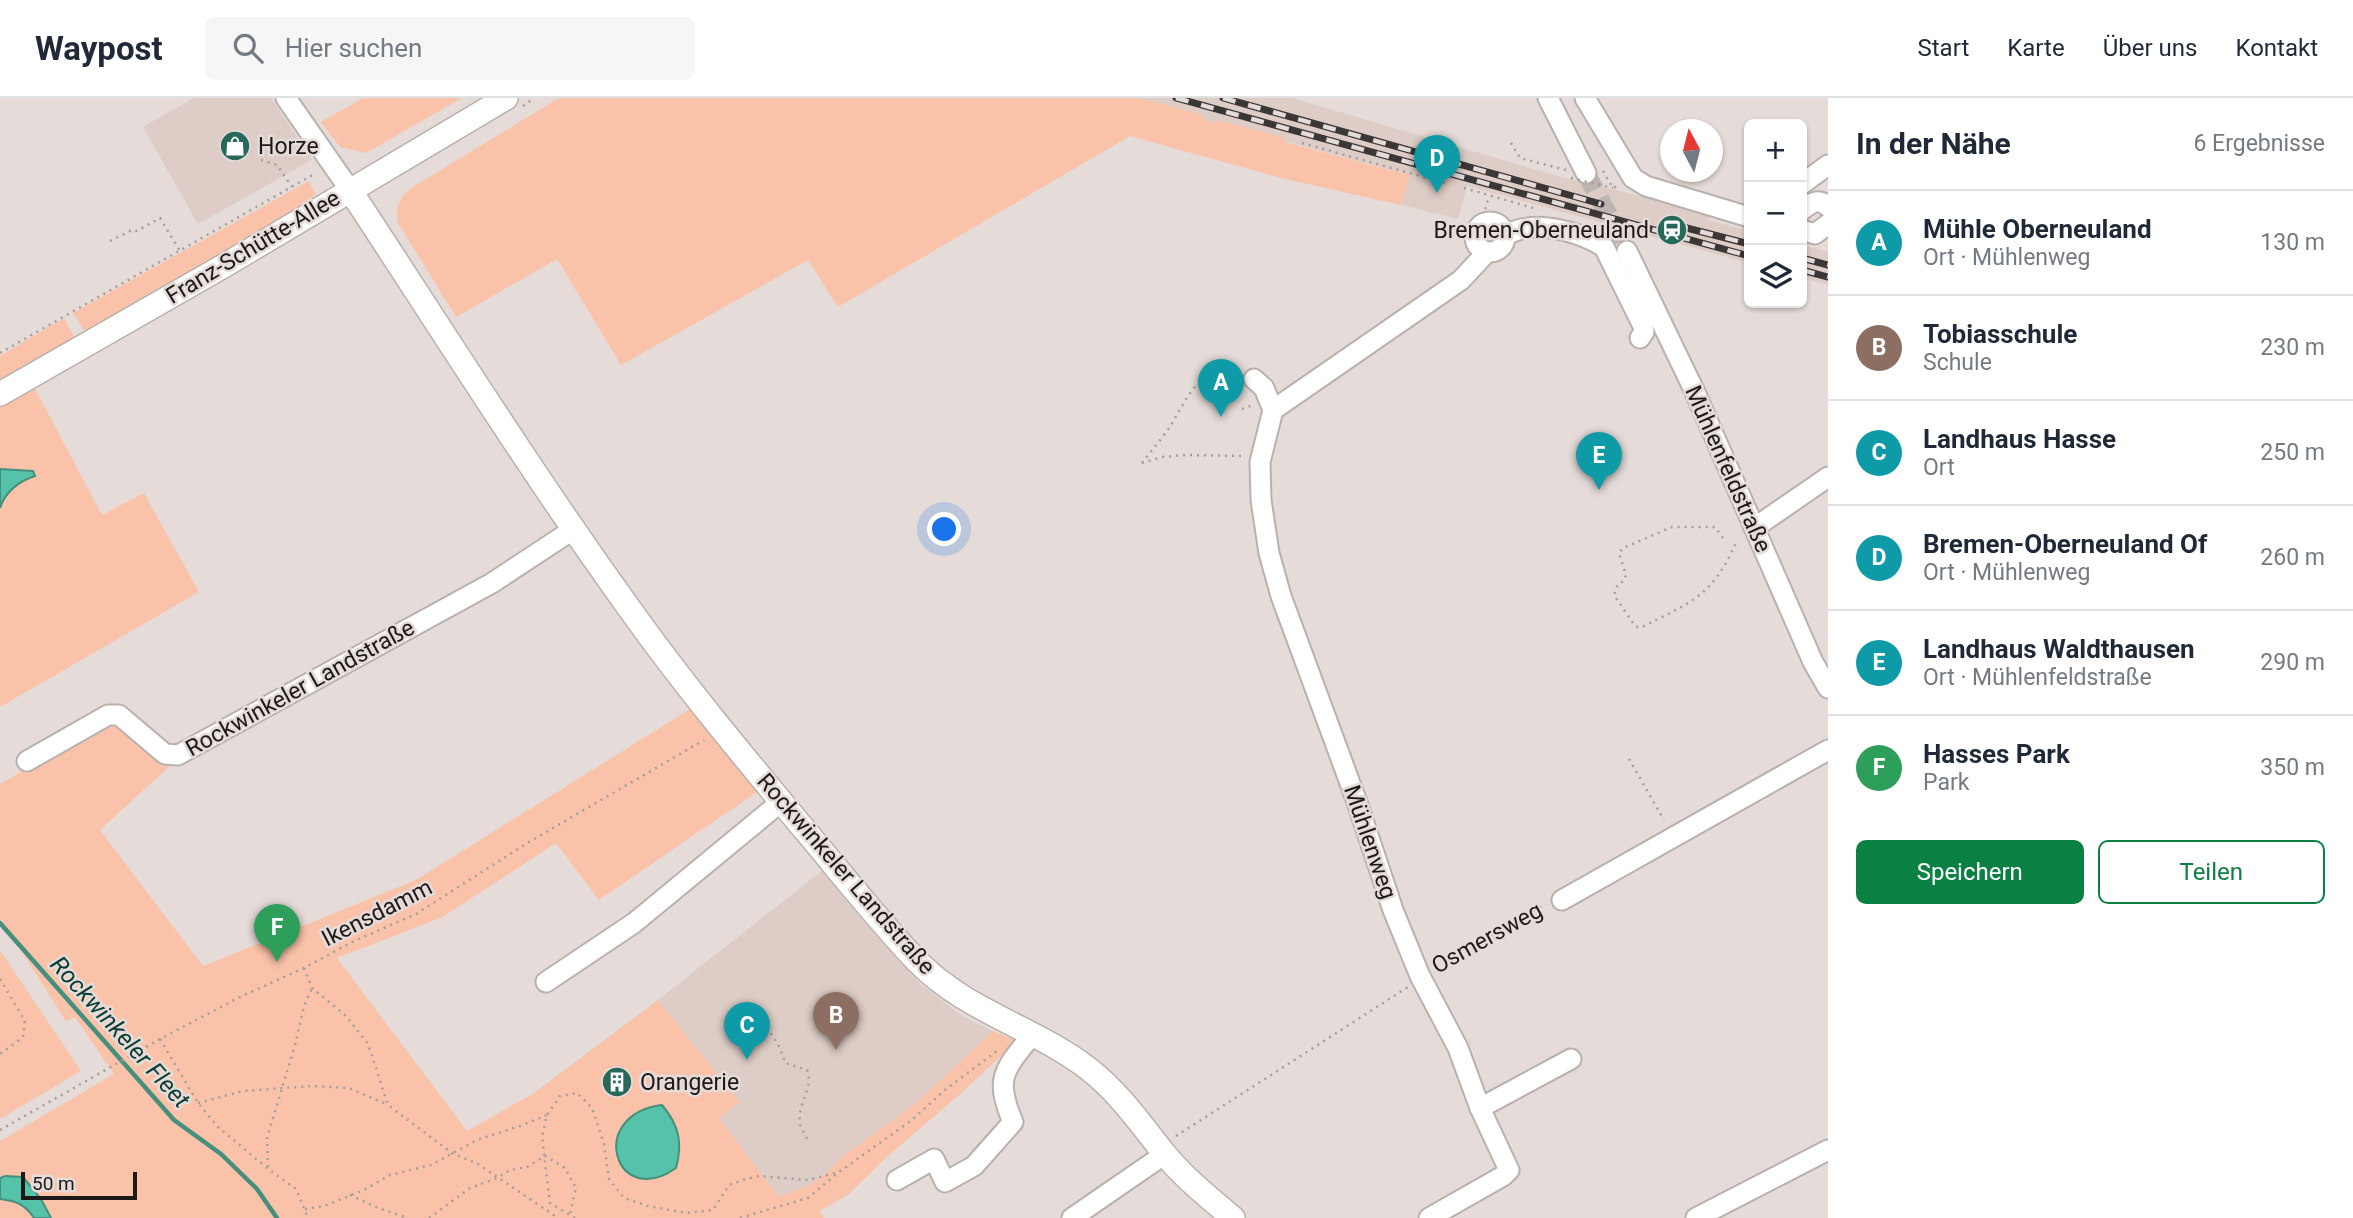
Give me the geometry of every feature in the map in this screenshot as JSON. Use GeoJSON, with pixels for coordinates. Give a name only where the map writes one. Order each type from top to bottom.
{"type":"FeatureCollection","features":[{"type":"Feature","properties":{"kind":"main road","name":"Franz-Schütte-Allee"},"geometry":{"type":"LineString","coordinates":[[0,394],[506,98]]}},
{"type":"Feature","properties":{"kind":"main road","name":"Rockwinkeler Landstraße"},"geometry":{"type":"LineString","coordinates":[[350,190],[630,610],[722,729],[917,961],[968,1002],[1068,1054],[1106,1084],[1200,1191],[1233,1218]]}},
{"type":"Feature","properties":{"kind":"street","name":"Rockwinkeler Landstraße"},"geometry":{"type":"LineString","coordinates":[[286,98],[350,190]]}},
{"type":"Feature","properties":{"kind":"street"},"geometry":{"type":"LineString","coordinates":[[1548,98],[1578,175]]}},
{"type":"Feature","properties":{"kind":"street"},"geometry":{"type":"LineString","coordinates":[[1586,98],[1633,178],[1646,186],[1744,215]]}},
{"type":"Feature","properties":{"kind":"street"},"geometry":{"type":"LineString","coordinates":[[1805,182],[1828,165]]}},
{"type":"Feature","properties":{"kind":"street"},"geometry":{"type":"LineString","coordinates":[[1807,206],[1820,201],[1828,207]]}},
{"type":"Feature","properties":{"kind":"street"},"geometry":{"type":"LineString","coordinates":[[1487,252],[1478,246],[1475,237],[1479,228],[1487,223],[1497,224],[1505,236]]}},
{"type":"Feature","properties":{"kind":"street"},"geometry":{"type":"LineString","coordinates":[[1807,232],[1815,234],[1828,224]]}},
{"type":"Feature","properties":{"kind":"street"},"geometry":{"type":"LineString","coordinates":[[1254,379],[1264,388],[1273,410],[1461,280],[1487,252],[1500,249],[1505,236],[1515,229],[1545,226],[1604,247],[1643,326],[1644,332],[1640,338]]}},
{"type":"Feature","properties":{"kind":"street","name":"Mühlenfeldstraße"},"geometry":{"type":"LineString","coordinates":[[1627,251],[1684,370],[1813,662],[1828,688]]}},
{"type":"Feature","properties":{"kind":"street","name":"Mühlenweg"},"geometry":{"type":"LineString","coordinates":[[1273,410],[1260,462],[1261,500],[1269,553],[1282,596],[1353,790],[1393,910],[1420,976],[1458,1048],[1480,1108],[1509,1170],[1429,1218]]}},
{"type":"Feature","properties":{"kind":"street"},"geometry":{"type":"LineString","coordinates":[[1754,528],[1828,477]]}},
{"type":"Feature","properties":{"kind":"street","name":"Rockwinkeler Landstraße"},"geometry":{"type":"LineString","coordinates":[[27,761],[108,715],[119,715],[165,754],[178,755],[492,583],[574,529]]}},
{"type":"Feature","properties":{"kind":"street","name":"Osmersweg"},"geometry":{"type":"LineString","coordinates":[[1562,900],[1828,750]]}},
{"type":"Feature","properties":{"kind":"street"},"geometry":{"type":"LineString","coordinates":[[546,982],[634,923],[782,802]]}},
{"type":"Feature","properties":{"kind":"street"},"geometry":{"type":"LineString","coordinates":[[897,1180],[934,1159],[945,1182],[974,1166],[1013,1122],[1004,1101],[1002,1083],[1025,1031]]}},
{"type":"Feature","properties":{"kind":"street"},"geometry":{"type":"LineString","coordinates":[[1480,1108],[1571,1059]]}},
{"type":"Feature","properties":{"kind":"street"},"geometry":{"type":"LineString","coordinates":[[1696,1218],[1828,1150]]}},
{"type":"Feature","properties":{"kind":"street"},"geometry":{"type":"LineString","coordinates":[[1072,1218],[1165,1154]]}},
{"type":"Feature","properties":{"kind":"path"},"geometry":{"type":"LineString","coordinates":[[1302,143],[1446,184]]}},
{"type":"Feature","properties":{"kind":"path"},"geometry":{"type":"LineString","coordinates":[[1511,143],[1520,158],[1566,170]]}},
{"type":"Feature","properties":{"kind":"path"},"geometry":{"type":"LineString","coordinates":[[261,160],[277,165],[292,187]]}},
{"type":"Feature","properties":{"kind":"path"},"geometry":{"type":"LineString","coordinates":[[0,353],[318,172]]}},
{"type":"Feature","properties":{"kind":"path"},"geometry":{"type":"LineString","coordinates":[[1578,175],[1614,188]]}},
{"type":"Feature","properties":{"kind":"path"},"geometry":{"type":"LineString","coordinates":[[1464,188],[1532,208]]}},
{"type":"Feature","properties":{"kind":"path"},"geometry":{"type":"LineString","coordinates":[[1487,223],[1485,210],[1489,195]]}},
{"type":"Feature","properties":{"kind":"path"},"geometry":{"type":"LineString","coordinates":[[110,241],[160,218],[180,251]]}},
{"type":"Feature","properties":{"kind":"path"},"geometry":{"type":"LineString","coordinates":[[1254,379],[1232,369],[1219,369],[1201,379],[1188,394],[1170,428],[1143,463],[1162,457],[1239,454],[1260,462]]}},
{"type":"Feature","properties":{"kind":"path"},"geometry":{"type":"LineString","coordinates":[[1612,586],[1624,581],[1626,575],[1619,553],[1623,548],[1652,535],[1672,527],[1696,526],[1715,527],[1723,538]]}},
{"type":"Feature","properties":{"kind":"path"},"geometry":{"type":"LineString","coordinates":[[1652,535],[1655,542]]}},
{"type":"Feature","properties":{"kind":"path"},"geometry":{"type":"LineString","coordinates":[[1618,584],[1614,595],[1633,628],[1640,628],[1705,591],[1723,571],[1736,542]]}},
{"type":"Feature","properties":{"kind":"path","name":"Ikensdamm"},"geometry":{"type":"LineString","coordinates":[[0,1130],[240,997],[416,914],[529,842],[722,729]]}},
{"type":"Feature","properties":{"kind":"path"},"geometry":{"type":"LineString","coordinates":[[1629,759],[1664,820]]}},
{"type":"Feature","properties":{"kind":"path","name":"Osmersweg"},"geometry":{"type":"LineString","coordinates":[[1165,1154],[1174,1137],[1407,987],[1429,970],[1548,903],[1562,900]]}},
{"type":"Feature","properties":{"kind":"path"},"geometry":{"type":"LineString","coordinates":[[304,968],[312,988],[346,1016],[368,1044],[388,1105]]}},
{"type":"Feature","properties":{"kind":"path"},"geometry":{"type":"LineString","coordinates":[[0,979],[25,1021],[23,1037],[0,1054]]}},
{"type":"Feature","properties":{"kind":"path"},"geometry":{"type":"LineString","coordinates":[[268,1170],[267,1138],[304,1006],[312,988]]}},
{"type":"Feature","properties":{"kind":"path"},"geometry":{"type":"LineString","coordinates":[[740,1005],[755,1014],[782,1050],[785,1063],[807,1070],[810,1078],[800,1111],[800,1125],[807,1139]]}},
{"type":"Feature","properties":{"kind":"path"},"geometry":{"type":"LineString","coordinates":[[740,1218],[808,1198],[1025,1031]]}},
{"type":"Feature","properties":{"kind":"path"},"geometry":{"type":"LineString","coordinates":[[160,1039],[198,1103],[217,1126],[268,1170],[296,1189],[308,1218]]}},
{"type":"Feature","properties":{"kind":"path"},"geometry":{"type":"LineString","coordinates":[[198,1103],[243,1091],[282,1087],[349,1088],[388,1105],[452,1153],[478,1164],[558,1218]]}},
{"type":"Feature","properties":{"kind":"path"},"geometry":{"type":"LineString","coordinates":[[575,1218],[569,1217],[550,1203],[542,1137],[547,1115],[560,1096],[576,1093],[592,1108],[604,1144],[609,1179],[624,1198],[648,1206],[687,1213],[713,1210],[729,1185],[743,1180],[759,1176],[808,1180],[839,1172]]}},
{"type":"Feature","properties":{"kind":"path"},"geometry":{"type":"LineString","coordinates":[[305,1209],[324,1206],[390,1175],[431,1165],[477,1140],[547,1115]]}},
{"type":"Feature","properties":{"kind":"path"},"geometry":{"type":"LineString","coordinates":[[429,1218],[470,1188],[510,1170],[527,1167],[545,1156]]}},
{"type":"Feature","properties":{"kind":"path"},"geometry":{"type":"LineString","coordinates":[[545,1156],[565,1168],[576,1188],[569,1217]]}},
{"type":"Feature","properties":{"kind":"path"},"geometry":{"type":"LineString","coordinates":[[350,1195],[378,1209],[408,1218]]}},
{"type":"Feature","properties":{"kind":"shaded area"},"geometry":{"type":"Polygon","coordinates":[[[194,98],[271,98],[312,160],[198,224],[143,127],[194,98]]]}},
{"type":"Feature","properties":{"kind":"shaded area"},"geometry":{"type":"Polygon","coordinates":[[[363,98],[462,98],[366,153],[340,147],[321,122],[363,98]]]}},
{"type":"Feature","properties":{"kind":"shaded area"},"geometry":{"type":"Polygon","coordinates":[[[559,98],[1139,98],[1203,115],[1202,119],[1217,123],[1218,120],[1286,138],[1285,142],[1409,175],[1401,205],[1281,178],[1130,136],[838,307],[808,260],[621,365],[557,259],[456,317],[398,223],[398,205],[408,190],[559,98]]]}},
{"type":"Feature","properties":{"kind":"shaded area"},"geometry":{"type":"Polygon","coordinates":[[[1139,98],[1292,98],[1561,177],[1710,213],[1708,220],[1742,229],[1744,226],[1744,262],[1467,186],[1458,219],[1401,205],[1409,175],[1219,120],[1217,123],[1202,119],[1203,116],[1139,98]]]}},
{"type":"Feature","properties":{"kind":"shaded area"},"geometry":{"type":"Polygon","coordinates":[[[307,182],[316,194],[265,234],[93,333],[84,330],[73,313],[307,182]]]}},
{"type":"Feature","properties":{"kind":"shaded area"},"geometry":{"type":"Polygon","coordinates":[[[1807,246],[1828,252],[1828,285],[1807,279],[1807,246]]]}},
{"type":"Feature","properties":{"kind":"shaded area"},"geometry":{"type":"Polygon","coordinates":[[[64,318],[74,337],[71,346],[0,388],[0,356],[64,318]]]}},
{"type":"Feature","properties":{"kind":"shaded area"},"geometry":{"type":"Polygon","coordinates":[[[32,383],[102,515],[144,493],[199,592],[0,707],[0,402],[32,383]]]}},
{"type":"Feature","properties":{"kind":"shaded area"},"geometry":{"type":"Polygon","coordinates":[[[0,469],[33,471],[35,476],[13,488],[0,508],[0,469]]]}},
{"type":"Feature","properties":{"kind":"shaded area"},"geometry":{"type":"Polygon","coordinates":[[[690,709],[760,790],[599,900],[556,843],[443,917],[337,958],[467,1131],[534,1093],[658,1000],[740,1102],[719,1118],[778,1196],[808,1186],[828,1172],[843,1156],[915,1104],[993,1031],[1017,1041],[849,1194],[820,1211],[824,1218],[0,1218],[0,1141],[114,1074],[75,1017],[66,1021],[0,918],[0,784],[109,720],[122,724],[171,765],[100,830],[203,966],[416,880],[690,709]]]}},
{"type":"Feature","properties":{"kind":"shaded area"},"geometry":{"type":"Polygon","coordinates":[[[824,869],[856,912],[918,982],[962,1016],[993,1031],[915,1104],[843,1156],[828,1172],[808,1186],[778,1196],[719,1118],[740,1102],[658,1000],[824,869]]]}},
{"type":"Feature","properties":{"kind":"shaded area"},"geometry":{"type":"Polygon","coordinates":[[[0,950],[81,1071],[0,1119],[0,950]]]}},
{"type":"Feature","properties":{"kind":"shaded area"},"geometry":{"type":"Polygon","coordinates":[[[662,1105],[678,1135],[676,1168],[655,1178],[638,1178],[625,1170],[618,1156],[617,1141],[623,1125],[638,1112],[662,1105]]]}},
{"type":"Feature","properties":{"kind":"shaded area"},"geometry":{"type":"Polygon","coordinates":[[[23,1177],[41,1199],[51,1218],[34,1218],[20,1204],[0,1199],[0,1178],[23,1177]]]}},
{"type":"Feature","properties":{"kind":"waterway","name":"Rockwinkeler Fleet"},"geometry":{"type":"LineString","coordinates":[[0,923],[174,1120],[221,1154],[257,1189],[277,1218]]}},
{"type":"Feature","properties":{"kind":"tunnel"},"geometry":{"type":"LineString","coordinates":[[1586,173],[1627,251]]}},
{"type":"Feature","properties":{"kind":"railway"},"geometry":{"type":"LineString","coordinates":[[1176,98],[1744,255]]}},
{"type":"Feature","properties":{"kind":"railway"},"geometry":{"type":"LineString","coordinates":[[1223,98],[1601,204]]}},
{"type":"Feature","properties":{"kind":"railway"},"geometry":{"type":"LineString","coordinates":[[1675,225],[1744,243]]}},
{"type":"Feature","properties":{"kind":"railway"},"geometry":{"type":"LineString","coordinates":[[1807,259],[1828,265]]}},
{"type":"Feature","properties":{"kind":"railway"},"geometry":{"type":"LineString","coordinates":[[1807,271],[1828,277]]}},
{"type":"Feature","properties":{"kind":"place","name":"Horze"},"geometry":{"type":"Point","coordinates":[235,146]}},
{"type":"Feature","properties":{"kind":"place","name":"Bremen-Oberneuland Of"},"geometry":{"type":"Point","coordinates":[1437,193]}},
{"type":"Feature","properties":{"kind":"place","name":"Bremen-Oberneuland"},"geometry":{"type":"Point","coordinates":[1672,230]}},
{"type":"Feature","properties":{"kind":"place","name":"Mühle Oberneuland"},"geometry":{"type":"Point","coordinates":[1221,417]}},
{"type":"Feature","properties":{"kind":"place","name":"Landhaus Waldthausen"},"geometry":{"type":"Point","coordinates":[1599,490]}},
{"type":"Feature","properties":{"kind":"place","name":"Hasses Park"},"geometry":{"type":"Point","coordinates":[277,962]}},
{"type":"Feature","properties":{"kind":"place","name":"Tobiasschule"},"geometry":{"type":"Point","coordinates":[836,1050]}},
{"type":"Feature","properties":{"kind":"place","name":"Landhaus Hasse"},"geometry":{"type":"Point","coordinates":[747,1060]}},
{"type":"Feature","properties":{"kind":"place","name":"Orangerie"},"geometry":{"type":"Point","coordinates":[617,1082]}}]}
